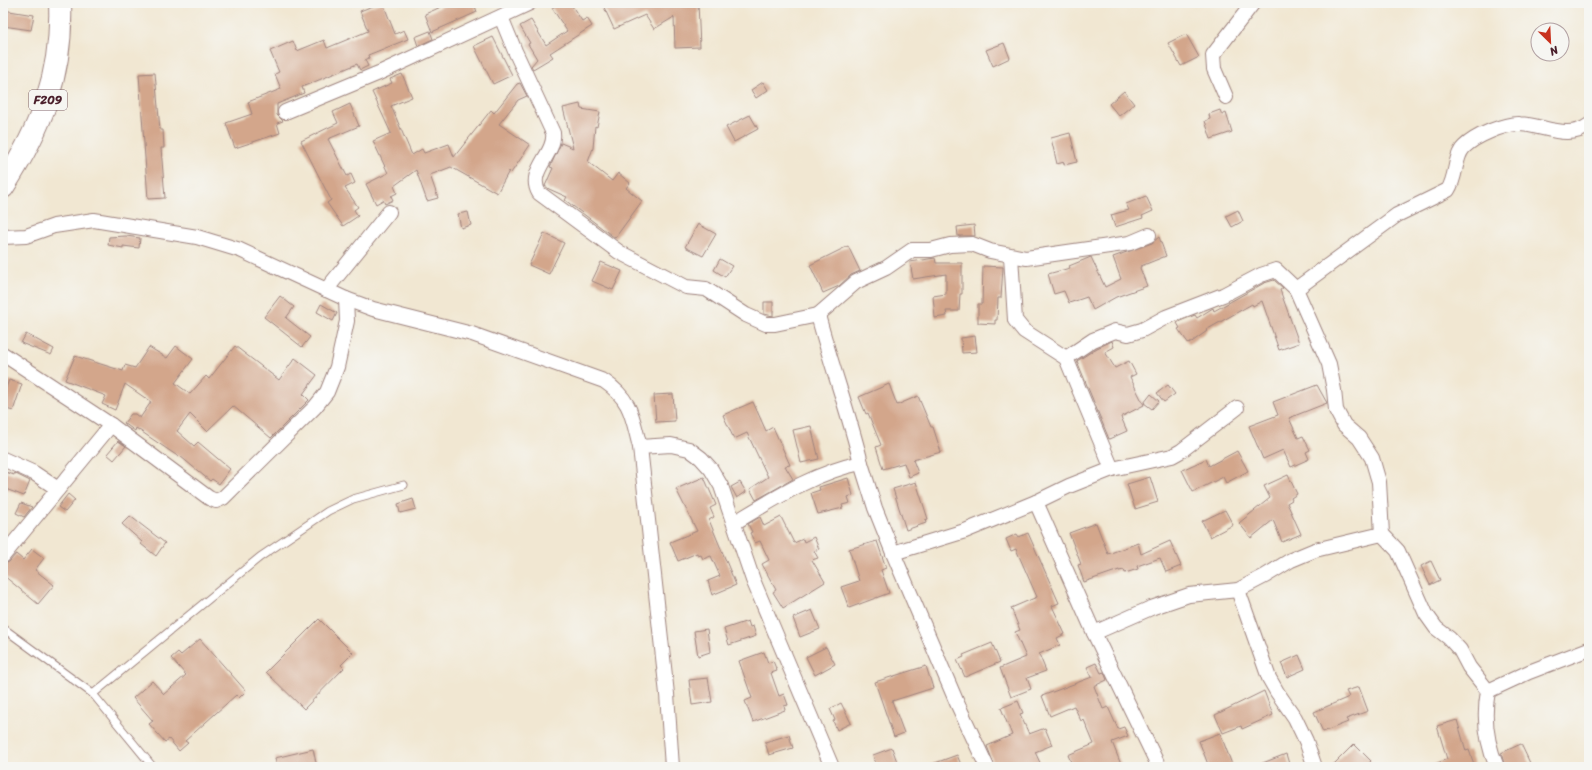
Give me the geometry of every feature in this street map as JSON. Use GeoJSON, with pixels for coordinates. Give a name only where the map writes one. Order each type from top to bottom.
{"type":"FeatureCollection","features":[{"type":"Feature","properties":{"kind":"main road","name":"F209"},"geometry":{"type":"LineString","coordinates":[[3,187],[22,156],[48,101],[60,40],[60,3]]}},
{"type":"Feature","properties":{"kind":"street"},"geometry":{"type":"LineString","coordinates":[[285,112],[379,73],[530,3]]}},
{"type":"Feature","properties":{"kind":"street"},"geometry":{"type":"LineString","coordinates":[[1226,97],[1214,69],[1213,54],[1253,3]]}},
{"type":"Feature","properties":{"kind":"street"},"geometry":{"type":"LineString","coordinates":[[501,17],[553,133],[552,144],[537,176],[536,184],[540,193],[619,252],[686,288],[706,289],[746,315],[766,324],[775,324],[818,315],[856,282],[886,268],[912,250],[931,250],[950,245],[972,244],[1011,256],[1026,258],[1130,243],[1149,235]]}},
{"type":"Feature","properties":{"kind":"street"},"geometry":{"type":"LineString","coordinates":[[1296,289],[1397,215],[1448,190],[1454,182],[1458,156],[1463,148],[1474,140],[1499,128],[1519,123],[1557,132],[1573,132],[1584,129],[1589,125]]}},
{"type":"Feature","properties":{"kind":"street"},"geometry":{"type":"LineString","coordinates":[[326,290],[389,212]]}},
{"type":"Feature","properties":{"kind":"street"},"geometry":{"type":"LineString","coordinates":[[3,237],[26,236],[54,226],[94,220],[197,237],[240,250],[346,299],[373,309],[472,334],[604,381],[619,391],[630,408],[640,447],[667,694],[672,767]]}},
{"type":"Feature","properties":{"kind":"street"},"geometry":{"type":"LineString","coordinates":[[1011,256],[1015,320],[1024,331],[1066,358],[1112,469]]}},
{"type":"Feature","properties":{"kind":"street"},"geometry":{"type":"LineString","coordinates":[[1066,358],[1093,340],[1115,331],[1128,334],[1142,330],[1166,317],[1223,295],[1261,275],[1276,270],[1296,289],[1329,364],[1336,410],[1344,425],[1360,438],[1372,458],[1379,482],[1382,534],[1398,551],[1429,618],[1436,628],[1449,638],[1460,650],[1469,667],[1488,691]]}},
{"type":"Feature","properties":{"kind":"street"},"geometry":{"type":"LineString","coordinates":[[3,354],[111,425],[209,498],[216,501],[224,498],[315,407],[327,392],[337,367],[348,321],[346,299]]}},
{"type":"Feature","properties":{"kind":"street"},"geometry":{"type":"LineString","coordinates":[[818,315],[853,428],[861,463],[875,508],[957,703],[987,767]]}},
{"type":"Feature","properties":{"kind":"street"},"geometry":{"type":"LineString","coordinates":[[893,553],[964,531],[1112,469],[1164,458],[1181,451],[1237,408]]}},
{"type":"Feature","properties":{"kind":"street"},"geometry":{"type":"LineString","coordinates":[[3,556],[111,425]]}},
{"type":"Feature","properties":{"kind":"street"},"geometry":{"type":"LineString","coordinates":[[640,447],[671,445],[689,449],[701,458],[711,469],[721,486],[753,580],[832,767]]}},
{"type":"Feature","properties":{"kind":"street"},"geometry":{"type":"LineString","coordinates":[[3,460],[34,473],[58,489]]}},
{"type":"Feature","properties":{"kind":"street"},"geometry":{"type":"LineString","coordinates":[[734,523],[789,491],[840,467],[861,463]]}},
{"type":"Feature","properties":{"kind":"street"},"geometry":{"type":"LineString","coordinates":[[1036,502],[1094,634],[1159,767]]}},
{"type":"Feature","properties":{"kind":"street"},"geometry":{"type":"LineString","coordinates":[[1094,634],[1151,608],[1188,595],[1238,590],[1300,556],[1315,550],[1382,534]]}},
{"type":"Feature","properties":{"kind":"street"},"geometry":{"type":"LineString","coordinates":[[1238,590],[1269,678],[1295,718],[1306,741],[1315,767]]}},
{"type":"Feature","properties":{"kind":"street"},"geometry":{"type":"LineString","coordinates":[[1488,691],[1529,672],[1589,648]]}},
{"type":"Feature","properties":{"kind":"street"},"geometry":{"type":"LineString","coordinates":[[1488,691],[1484,710],[1490,750],[1497,767]]}},
{"type":"Feature","properties":{"kind":"lane"},"geometry":{"type":"LineString","coordinates":[[93,694],[260,557],[328,511],[353,499],[404,485]]}},
{"type":"Feature","properties":{"kind":"lane"},"geometry":{"type":"LineString","coordinates":[[3,628],[93,694],[153,767]]}},
{"type":"Feature","properties":{"kind":"building"},"geometry":{"type":"Polygon","coordinates":[[[383,3],[395,34],[404,30],[408,39],[368,55],[369,58],[365,60],[368,66],[360,70],[357,64],[302,87],[304,93],[277,104],[277,115],[283,121],[277,123],[280,133],[235,148],[226,123],[252,114],[248,102],[281,89],[275,74],[279,72],[270,51],[293,41],[297,51],[324,40],[327,48],[368,31],[360,11],[383,3]]]}},
{"type":"Feature","properties":{"kind":"building"},"geometry":{"type":"Polygon","coordinates":[[[450,3],[474,3],[477,12],[432,32],[425,14],[450,3]]]}},
{"type":"Feature","properties":{"kind":"building"},"geometry":{"type":"Polygon","coordinates":[[[560,3],[570,3],[582,21],[587,18],[592,26],[550,53],[553,57],[533,69],[531,66],[537,59],[520,26],[531,20],[546,45],[567,31],[552,8],[560,3]]]}},
{"type":"Feature","properties":{"kind":"building"},"geometry":{"type":"Polygon","coordinates":[[[602,3],[698,3],[700,47],[675,48],[674,17],[654,29],[645,15],[614,29],[602,3]]]}},
{"type":"Feature","properties":{"kind":"building"},"geometry":{"type":"Polygon","coordinates":[[[3,10],[34,15],[31,30],[3,26],[3,10]]]}},
{"type":"Feature","properties":{"kind":"building"},"geometry":{"type":"Polygon","coordinates":[[[430,31],[433,39],[418,46],[415,37],[430,31]]]}},
{"type":"Feature","properties":{"kind":"building"},"geometry":{"type":"Polygon","coordinates":[[[1186,34],[1199,57],[1181,66],[1168,43],[1186,34]]]}},
{"type":"Feature","properties":{"kind":"building"},"geometry":{"type":"Polygon","coordinates":[[[493,37],[512,75],[493,84],[474,46],[493,37]]]}},
{"type":"Feature","properties":{"kind":"building"},"geometry":{"type":"Polygon","coordinates":[[[1004,43],[1010,58],[993,66],[986,50],[1004,43]]]}},
{"type":"Feature","properties":{"kind":"building"},"geometry":{"type":"Polygon","coordinates":[[[155,73],[160,130],[163,130],[164,148],[161,148],[165,198],[148,199],[139,74],[155,73]]]}},
{"type":"Feature","properties":{"kind":"building"},"geometry":{"type":"Polygon","coordinates":[[[402,74],[412,97],[391,106],[412,155],[422,149],[424,153],[449,144],[454,157],[491,110],[494,113],[517,84],[520,83],[527,96],[518,100],[499,124],[530,145],[511,173],[509,171],[497,193],[451,167],[430,175],[438,198],[427,201],[416,170],[394,186],[397,193],[391,196],[393,200],[385,204],[383,200],[376,204],[366,184],[388,173],[373,141],[391,133],[372,92],[392,83],[390,79],[402,74]]]}},
{"type":"Feature","properties":{"kind":"building"},"geometry":{"type":"Polygon","coordinates":[[[763,82],[768,90],[756,98],[751,90],[763,82]]]}},
{"type":"Feature","properties":{"kind":"building"},"geometry":{"type":"Polygon","coordinates":[[[1124,91],[1134,104],[1119,116],[1109,104],[1124,91]]]}},
{"type":"Feature","properties":{"kind":"building"},"geometry":{"type":"Polygon","coordinates":[[[350,104],[359,126],[328,139],[347,176],[351,174],[355,183],[345,188],[358,207],[354,210],[358,216],[343,226],[327,203],[331,200],[301,141],[338,123],[333,112],[350,104]]]}},
{"type":"Feature","properties":{"kind":"building"},"geometry":{"type":"Polygon","coordinates":[[[580,104],[581,109],[600,112],[597,127],[595,126],[593,148],[588,162],[612,181],[618,173],[630,183],[626,188],[642,201],[615,238],[565,200],[567,197],[545,186],[553,168],[550,167],[561,143],[573,148],[563,108],[580,104]]]}},
{"type":"Feature","properties":{"kind":"building"},"geometry":{"type":"Polygon","coordinates":[[[1220,110],[1222,115],[1226,113],[1232,132],[1211,139],[1205,121],[1210,119],[1209,114],[1220,110]]]}},
{"type":"Feature","properties":{"kind":"building"},"geometry":{"type":"Polygon","coordinates":[[[750,115],[758,129],[734,142],[726,127],[750,115]]]}},
{"type":"Feature","properties":{"kind":"building"},"geometry":{"type":"Polygon","coordinates":[[[1070,133],[1077,162],[1064,165],[1064,162],[1057,164],[1051,138],[1070,133]]]}},
{"type":"Feature","properties":{"kind":"building"},"geometry":{"type":"Polygon","coordinates":[[[1146,196],[1153,211],[1142,216],[1143,218],[1115,227],[1111,215],[1129,210],[1126,204],[1146,196]]]}},
{"type":"Feature","properties":{"kind":"building"},"geometry":{"type":"Polygon","coordinates":[[[1238,210],[1243,221],[1232,227],[1226,216],[1238,210]]]}},
{"type":"Feature","properties":{"kind":"building"},"geometry":{"type":"Polygon","coordinates":[[[468,212],[471,225],[461,228],[458,214],[468,212]]]}},
{"type":"Feature","properties":{"kind":"building"},"geometry":{"type":"Polygon","coordinates":[[[698,224],[716,234],[703,256],[685,247],[698,224]]]}},
{"type":"Feature","properties":{"kind":"building"},"geometry":{"type":"Polygon","coordinates":[[[974,225],[975,236],[958,236],[957,227],[974,225]]]}},
{"type":"Feature","properties":{"kind":"building"},"geometry":{"type":"Polygon","coordinates":[[[544,233],[564,243],[549,274],[529,265],[544,233]]]}},
{"type":"Feature","properties":{"kind":"building"},"geometry":{"type":"Polygon","coordinates":[[[126,236],[140,238],[139,248],[123,246],[123,248],[108,245],[109,237],[126,236]]]}},
{"type":"Feature","properties":{"kind":"building"},"geometry":{"type":"Polygon","coordinates":[[[1159,237],[1166,256],[1141,266],[1140,268],[1147,286],[1116,297],[1093,310],[1087,297],[1069,303],[1064,291],[1054,294],[1048,274],[1070,268],[1069,266],[1091,257],[1105,287],[1121,279],[1113,257],[1152,243],[1159,237]]]}},
{"type":"Feature","properties":{"kind":"building"},"geometry":{"type":"Polygon","coordinates":[[[848,246],[860,271],[851,275],[839,286],[823,293],[810,265],[848,246]]]}},
{"type":"Feature","properties":{"kind":"building"},"geometry":{"type":"Polygon","coordinates":[[[935,258],[936,263],[962,263],[962,294],[960,294],[959,311],[946,311],[947,316],[935,318],[933,296],[946,294],[946,274],[913,279],[910,262],[935,258]]]}},
{"type":"Feature","properties":{"kind":"building"},"geometry":{"type":"Polygon","coordinates":[[[720,259],[732,266],[725,277],[714,270],[720,259]]]}},
{"type":"Feature","properties":{"kind":"building"},"geometry":{"type":"Polygon","coordinates":[[[601,262],[622,271],[613,290],[592,281],[601,262]]]}},
{"type":"Feature","properties":{"kind":"building"},"geometry":{"type":"Polygon","coordinates":[[[983,266],[1003,267],[1001,298],[998,298],[997,320],[995,320],[995,324],[978,323],[978,304],[982,304],[983,266]]]}},
{"type":"Feature","properties":{"kind":"building"},"geometry":{"type":"Polygon","coordinates":[[[1274,280],[1283,288],[1280,290],[1299,343],[1279,350],[1262,301],[1253,306],[1252,304],[1206,330],[1207,331],[1189,344],[1178,329],[1180,328],[1177,323],[1180,321],[1195,315],[1197,318],[1213,308],[1214,311],[1264,283],[1274,280]]]}},
{"type":"Feature","properties":{"kind":"building"},"geometry":{"type":"Polygon","coordinates":[[[280,296],[294,307],[286,318],[310,337],[302,347],[264,317],[280,296]]]}},
{"type":"Feature","properties":{"kind":"building"},"geometry":{"type":"Polygon","coordinates":[[[764,302],[773,302],[773,316],[764,314],[764,302]]]}},
{"type":"Feature","properties":{"kind":"building"},"geometry":{"type":"Polygon","coordinates":[[[321,304],[337,313],[333,321],[317,312],[321,304]]]}},
{"type":"Feature","properties":{"kind":"building"},"geometry":{"type":"Polygon","coordinates":[[[26,334],[54,349],[51,355],[21,343],[26,334]]]}},
{"type":"Feature","properties":{"kind":"building"},"geometry":{"type":"Polygon","coordinates":[[[975,336],[977,352],[962,353],[961,338],[975,336]]]}},
{"type":"Feature","properties":{"kind":"building"},"geometry":{"type":"Polygon","coordinates":[[[1112,341],[1114,347],[1105,352],[1115,368],[1129,361],[1136,374],[1130,377],[1144,405],[1121,417],[1127,431],[1109,439],[1077,361],[1097,348],[1112,341]]]}},
{"type":"Feature","properties":{"kind":"building"},"geometry":{"type":"Polygon","coordinates":[[[176,346],[193,359],[175,383],[190,394],[206,376],[209,379],[235,346],[279,380],[295,358],[317,375],[303,394],[309,400],[271,438],[233,406],[207,431],[190,414],[177,431],[194,446],[198,442],[230,469],[219,484],[212,479],[210,481],[180,456],[179,457],[136,428],[135,431],[124,423],[131,414],[135,414],[140,418],[151,402],[125,384],[115,410],[102,404],[106,396],[65,380],[75,356],[123,371],[125,365],[135,368],[149,347],[167,358],[176,346]]]}},
{"type":"Feature","properties":{"kind":"building"},"geometry":{"type":"Polygon","coordinates":[[[9,380],[22,384],[13,411],[3,408],[3,395],[9,380]]]}},
{"type":"Feature","properties":{"kind":"building"},"geometry":{"type":"Polygon","coordinates":[[[889,384],[897,405],[918,396],[931,427],[933,427],[941,452],[913,460],[918,473],[909,477],[904,463],[883,469],[876,447],[881,445],[868,413],[866,414],[859,397],[889,384]]]}},
{"type":"Feature","properties":{"kind":"building"},"geometry":{"type":"Polygon","coordinates":[[[1168,385],[1175,394],[1164,402],[1157,393],[1168,385]]]}},
{"type":"Feature","properties":{"kind":"building"},"geometry":{"type":"Polygon","coordinates":[[[1317,385],[1327,403],[1289,418],[1298,438],[1303,436],[1310,450],[1306,452],[1309,459],[1291,467],[1283,450],[1263,459],[1249,426],[1278,415],[1273,402],[1317,385]]]}},
{"type":"Feature","properties":{"kind":"building"},"geometry":{"type":"Polygon","coordinates":[[[673,394],[675,421],[656,422],[654,395],[673,394]]]}},
{"type":"Feature","properties":{"kind":"building"},"geometry":{"type":"Polygon","coordinates":[[[1151,394],[1159,401],[1152,409],[1144,403],[1151,394]]]}},
{"type":"Feature","properties":{"kind":"building"},"geometry":{"type":"Polygon","coordinates":[[[753,402],[766,431],[773,427],[790,465],[785,466],[793,479],[756,500],[750,489],[768,477],[747,433],[734,439],[723,415],[753,402]]]}},
{"type":"Feature","properties":{"kind":"building"},"geometry":{"type":"Polygon","coordinates":[[[811,426],[819,459],[801,463],[793,430],[811,426]]]}},
{"type":"Feature","properties":{"kind":"building"},"geometry":{"type":"Polygon","coordinates":[[[118,441],[126,446],[114,460],[107,454],[118,441]]]}},
{"type":"Feature","properties":{"kind":"building"},"geometry":{"type":"Polygon","coordinates":[[[1237,451],[1248,471],[1226,483],[1223,477],[1193,492],[1182,470],[1206,459],[1209,466],[1237,451]]]}},
{"type":"Feature","properties":{"kind":"building"},"geometry":{"type":"Polygon","coordinates":[[[3,471],[14,475],[14,473],[30,481],[24,496],[3,488],[3,471]]]}},
{"type":"Feature","properties":{"kind":"building"},"geometry":{"type":"Polygon","coordinates":[[[1288,475],[1297,494],[1287,503],[1301,534],[1282,542],[1273,520],[1251,538],[1239,523],[1270,498],[1264,486],[1288,475]]]}},
{"type":"Feature","properties":{"kind":"building"},"geometry":{"type":"Polygon","coordinates":[[[704,477],[716,505],[710,508],[714,517],[709,520],[736,585],[712,595],[708,581],[720,576],[711,556],[703,559],[701,555],[698,556],[697,553],[678,561],[670,542],[697,531],[676,489],[704,477]]]}},
{"type":"Feature","properties":{"kind":"building"},"geometry":{"type":"Polygon","coordinates":[[[1150,477],[1158,502],[1135,509],[1127,484],[1150,477]]]}},
{"type":"Feature","properties":{"kind":"building"},"geometry":{"type":"Polygon","coordinates":[[[848,478],[853,495],[848,497],[850,503],[842,505],[843,508],[818,514],[811,493],[820,490],[819,487],[848,478]]]}},
{"type":"Feature","properties":{"kind":"building"},"geometry":{"type":"Polygon","coordinates":[[[740,482],[746,492],[737,498],[731,487],[740,482]]]}},
{"type":"Feature","properties":{"kind":"building"},"geometry":{"type":"Polygon","coordinates":[[[916,482],[928,519],[925,520],[926,523],[906,530],[893,489],[916,482]]]}},
{"type":"Feature","properties":{"kind":"building"},"geometry":{"type":"Polygon","coordinates":[[[68,494],[75,500],[65,512],[58,507],[68,494]]]}},
{"type":"Feature","properties":{"kind":"building"},"geometry":{"type":"Polygon","coordinates":[[[413,499],[416,509],[400,513],[398,504],[413,499]]]}},
{"type":"Feature","properties":{"kind":"building"},"geometry":{"type":"Polygon","coordinates":[[[21,503],[32,507],[24,517],[16,513],[21,503]]]}},
{"type":"Feature","properties":{"kind":"building"},"geometry":{"type":"Polygon","coordinates":[[[1225,510],[1233,525],[1210,537],[1202,521],[1225,510]]]}},
{"type":"Feature","properties":{"kind":"building"},"geometry":{"type":"Polygon","coordinates":[[[130,516],[165,543],[156,556],[141,544],[142,542],[122,524],[130,516]]]}},
{"type":"Feature","properties":{"kind":"building"},"geometry":{"type":"Polygon","coordinates":[[[760,517],[764,526],[781,517],[794,543],[803,539],[804,542],[814,537],[819,549],[814,551],[818,558],[812,560],[825,582],[783,608],[773,592],[776,590],[762,564],[769,560],[760,541],[755,543],[750,533],[752,532],[748,524],[760,517]]]}},
{"type":"Feature","properties":{"kind":"building"},"geometry":{"type":"Polygon","coordinates":[[[1096,523],[1108,554],[1138,543],[1141,554],[1170,541],[1181,566],[1166,572],[1160,558],[1137,566],[1138,569],[1125,573],[1124,570],[1119,570],[1084,582],[1078,565],[1081,564],[1069,533],[1096,523]]]}},
{"type":"Feature","properties":{"kind":"building"},"geometry":{"type":"Polygon","coordinates":[[[1028,533],[1059,603],[1052,606],[1065,634],[1057,638],[1060,645],[1039,654],[1046,671],[1027,678],[1031,689],[1011,697],[1000,668],[1026,657],[1015,632],[1020,630],[1011,608],[1037,597],[1016,549],[1011,551],[1006,539],[1017,534],[1019,537],[1028,533]]]}},
{"type":"Feature","properties":{"kind":"building"},"geometry":{"type":"Polygon","coordinates":[[[877,541],[886,568],[881,570],[889,593],[849,608],[841,587],[859,581],[849,549],[877,541]]]}},
{"type":"Feature","properties":{"kind":"building"},"geometry":{"type":"Polygon","coordinates":[[[32,549],[44,558],[35,570],[54,585],[38,604],[3,575],[3,564],[9,562],[16,554],[23,560],[32,549]]]}},
{"type":"Feature","properties":{"kind":"building"},"geometry":{"type":"Polygon","coordinates":[[[1431,561],[1440,580],[1430,585],[1421,566],[1431,561]]]}},
{"type":"Feature","properties":{"kind":"building"},"geometry":{"type":"Polygon","coordinates":[[[812,610],[820,629],[800,637],[793,618],[812,610]]]}},
{"type":"Feature","properties":{"kind":"building"},"geometry":{"type":"Polygon","coordinates":[[[319,619],[353,653],[341,665],[344,668],[304,709],[266,672],[319,619]]]}},
{"type":"Feature","properties":{"kind":"building"},"geometry":{"type":"Polygon","coordinates":[[[748,621],[750,627],[753,626],[756,636],[729,645],[724,629],[748,621]]]}},
{"type":"Feature","properties":{"kind":"building"},"geometry":{"type":"Polygon","coordinates":[[[707,629],[710,652],[698,656],[694,631],[707,629]]]}},
{"type":"Feature","properties":{"kind":"building"},"geometry":{"type":"Polygon","coordinates":[[[200,639],[246,691],[239,698],[236,695],[185,741],[188,743],[179,751],[169,739],[165,742],[149,724],[153,721],[133,698],[152,681],[164,694],[186,675],[171,658],[178,652],[181,655],[200,639]]]}},
{"type":"Feature","properties":{"kind":"building"},"geometry":{"type":"Polygon","coordinates":[[[992,643],[1000,662],[965,677],[957,660],[964,657],[963,655],[992,643]]]}},
{"type":"Feature","properties":{"kind":"building"},"geometry":{"type":"Polygon","coordinates":[[[826,647],[835,664],[815,675],[806,657],[826,647]]]}},
{"type":"Feature","properties":{"kind":"building"},"geometry":{"type":"Polygon","coordinates":[[[764,652],[768,663],[773,661],[777,671],[771,673],[779,696],[784,694],[788,705],[784,706],[785,710],[753,722],[745,701],[752,698],[739,661],[764,652]]]}},
{"type":"Feature","properties":{"kind":"building"},"geometry":{"type":"Polygon","coordinates":[[[1299,655],[1305,669],[1287,677],[1281,663],[1299,655]]]}},
{"type":"Feature","properties":{"kind":"building"},"geometry":{"type":"Polygon","coordinates":[[[1096,663],[1101,673],[1104,672],[1107,680],[1094,686],[1103,709],[1108,707],[1118,729],[1124,727],[1128,736],[1112,742],[1122,767],[1073,767],[1068,755],[1094,744],[1084,720],[1081,721],[1074,706],[1050,716],[1042,696],[1092,677],[1087,667],[1096,663]]]}},
{"type":"Feature","properties":{"kind":"building"},"geometry":{"type":"Polygon","coordinates":[[[926,666],[933,688],[892,701],[904,733],[894,737],[875,682],[926,666]]]}},
{"type":"Feature","properties":{"kind":"building"},"geometry":{"type":"Polygon","coordinates":[[[708,678],[712,702],[692,705],[689,680],[708,678]]]}},
{"type":"Feature","properties":{"kind":"building"},"geometry":{"type":"Polygon","coordinates":[[[1359,687],[1368,711],[1346,719],[1348,722],[1323,732],[1314,712],[1349,697],[1346,691],[1359,687]]]}},
{"type":"Feature","properties":{"kind":"building"},"geometry":{"type":"Polygon","coordinates":[[[1264,691],[1273,715],[1242,729],[1241,726],[1223,733],[1215,715],[1264,691]]]}},
{"type":"Feature","properties":{"kind":"building"},"geometry":{"type":"Polygon","coordinates":[[[1018,701],[1023,713],[1020,714],[1029,734],[1045,728],[1052,745],[1035,752],[1042,767],[995,767],[987,746],[1012,735],[1001,708],[1018,701]]]}},
{"type":"Feature","properties":{"kind":"building"},"geometry":{"type":"Polygon","coordinates":[[[841,703],[851,723],[837,730],[833,721],[835,720],[830,709],[841,703]]]}},
{"type":"Feature","properties":{"kind":"building"},"geometry":{"type":"Polygon","coordinates":[[[1457,720],[1466,751],[1469,750],[1475,767],[1428,767],[1447,759],[1437,726],[1457,720]]]}},
{"type":"Feature","properties":{"kind":"building"},"geometry":{"type":"Polygon","coordinates":[[[1220,733],[1233,767],[1209,767],[1199,741],[1220,733]]]}},
{"type":"Feature","properties":{"kind":"building"},"geometry":{"type":"Polygon","coordinates":[[[789,735],[793,748],[769,755],[765,742],[789,735]]]}},
{"type":"Feature","properties":{"kind":"building"},"geometry":{"type":"Polygon","coordinates":[[[1354,744],[1371,761],[1365,767],[1331,767],[1354,744]]]}},
{"type":"Feature","properties":{"kind":"building"},"geometry":{"type":"Polygon","coordinates":[[[1521,744],[1530,763],[1522,767],[1505,767],[1501,753],[1521,744]]]}},
{"type":"Feature","properties":{"kind":"building"},"geometry":{"type":"Polygon","coordinates":[[[892,748],[899,767],[877,767],[873,755],[892,748]]]}},
{"type":"Feature","properties":{"kind":"building"},"geometry":{"type":"Polygon","coordinates":[[[313,749],[317,767],[277,767],[275,758],[313,749]]]}},
{"type":"Feature","properties":{"kind":"building"},"geometry":{"type":"Polygon","coordinates":[[[1286,754],[1290,767],[1255,767],[1255,766],[1286,754]]]}},
{"type":"Feature","properties":{"kind":"building"},"geometry":{"type":"Polygon","coordinates":[[[957,755],[962,767],[927,767],[927,766],[957,755]]]}}]}
